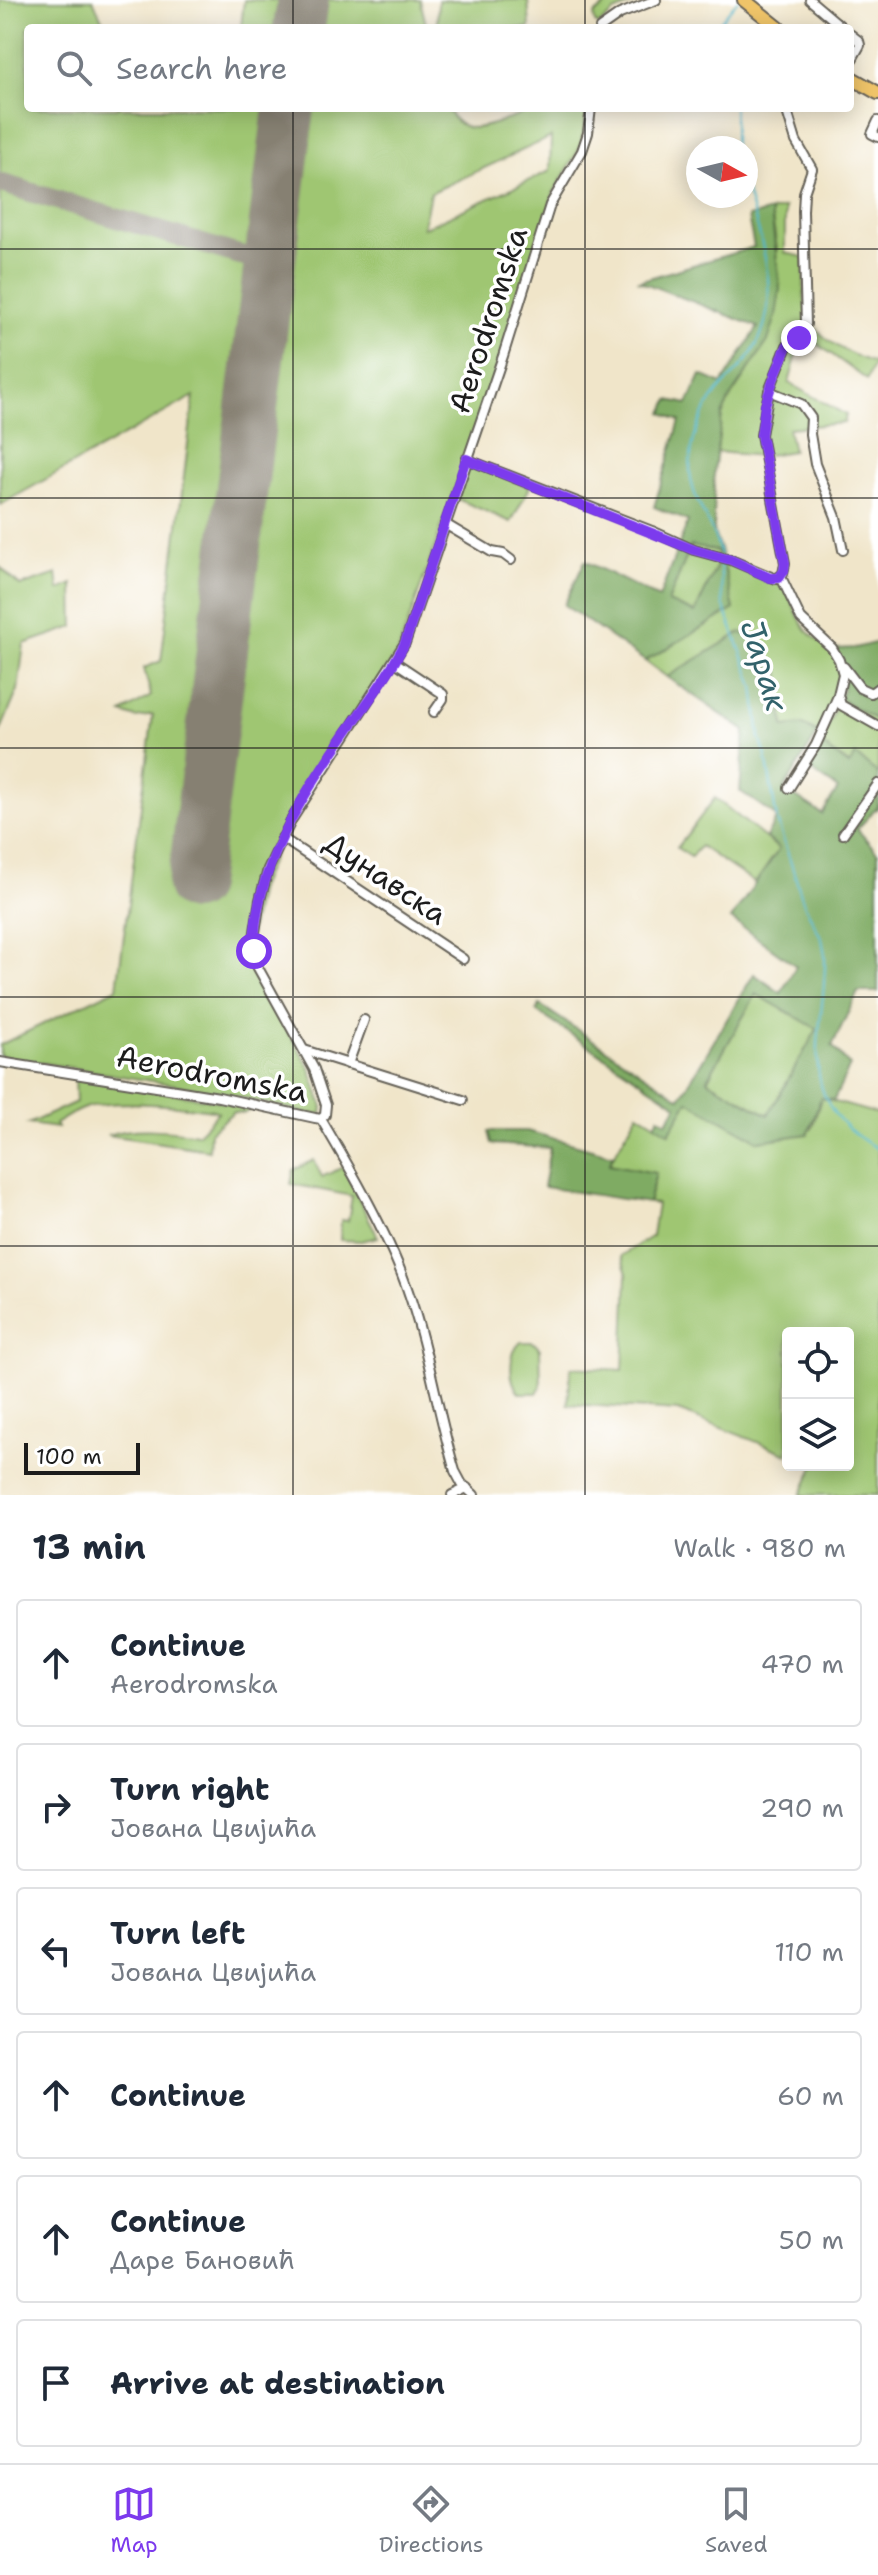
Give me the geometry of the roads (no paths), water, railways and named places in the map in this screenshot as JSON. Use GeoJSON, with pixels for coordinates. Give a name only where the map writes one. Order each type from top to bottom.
{"type":"FeatureCollection","features":[{"type":"Feature","properties":{"kind":"main road"},"geometry":{"type":"LineString","coordinates":[[756,10],[774,24]]}},
{"type":"Feature","properties":{"kind":"main road"},"geometry":{"type":"LineString","coordinates":[[854,79],[878,93]]}},
{"type":"Feature","properties":{"kind":"street"},"geometry":{"type":"LineString","coordinates":[[606,24],[620,14],[656,0]]}},
{"type":"Feature","properties":{"kind":"street"},"geometry":{"type":"LineString","coordinates":[[810,0],[838,24]]}},
{"type":"Feature","properties":{"kind":"street"},"geometry":{"type":"LineString","coordinates":[[854,37],[860,45],[854,56]]}},
{"type":"Feature","properties":{"kind":"street","name":"Aerodromska"},"geometry":{"type":"LineString","coordinates":[[0,1062],[219,1097],[321,1119],[326,1113],[314,1069],[268,988],[254,951],[260,900],[268,869],[282,838],[342,737],[395,662],[415,618],[550,205],[582,151],[591,112]]}},
{"type":"Feature","properties":{"kind":"street"},"geometry":{"type":"LineString","coordinates":[[787,112],[796,141],[812,169],[804,193],[803,211],[806,324],[803,333],[787,346],[769,391],[761,435],[785,563],[781,577],[801,619],[832,648],[860,688],[871,693],[878,688]]}},
{"type":"Feature","properties":{"kind":"street"},"geometry":{"type":"LineString","coordinates":[[878,121],[872,134],[878,137]]}},
{"type":"Feature","properties":{"kind":"street"},"geometry":{"type":"LineString","coordinates":[[769,391],[801,404],[811,418],[815,464],[836,517],[843,550]]}},
{"type":"Feature","properties":{"kind":"street"},"geometry":{"type":"LineString","coordinates":[[466,459],[694,550],[731,560],[773,579],[781,577]]}},
{"type":"Feature","properties":{"kind":"street"},"geometry":{"type":"LineString","coordinates":[[445,524],[511,560]]}},
{"type":"Feature","properties":{"kind":"street"},"geometry":{"type":"LineString","coordinates":[[789,788],[816,745],[838,695],[843,674],[839,660]]}},
{"type":"Feature","properties":{"kind":"street"},"geometry":{"type":"LineString","coordinates":[[395,662],[443,694],[434,712]]}},
{"type":"Feature","properties":{"kind":"street"},"geometry":{"type":"LineString","coordinates":[[838,695],[841,705],[878,726]]}},
{"type":"Feature","properties":{"kind":"street"},"geometry":{"type":"LineString","coordinates":[[843,834],[878,784]]}},
{"type":"Feature","properties":{"kind":"street","name":"Дунавска"},"geometry":{"type":"LineString","coordinates":[[282,838],[463,959]]}},
{"type":"Feature","properties":{"kind":"street"},"geometry":{"type":"LineString","coordinates":[[348,1064],[364,1020]]}},
{"type":"Feature","properties":{"kind":"street"},"geometry":{"type":"LineString","coordinates":[[304,1050],[463,1100]]}},
{"type":"Feature","properties":{"kind":"street"},"geometry":{"type":"LineString","coordinates":[[321,1119],[406,1285],[420,1328],[455,1471],[470,1492],[452,1495]]}},
{"type":"Feature","properties":{"kind":"waterway","name":"Јарак"},"geometry":{"type":"LineString","coordinates":[[718,24],[738,0]]}},
{"type":"Feature","properties":{"kind":"waterway","name":"Јарак"},"geometry":{"type":"LineString","coordinates":[[734,112],[734,136]]}},
{"type":"Feature","properties":{"kind":"waterway","name":"Јарак"},"geometry":{"type":"LineString","coordinates":[[720,554],[694,491],[690,468],[694,438],[701,418],[717,393],[753,351],[767,312],[767,271],[751,208]]}},
{"type":"Feature","properties":{"kind":"waterway","name":"Јарак"},"geometry":{"type":"LineString","coordinates":[[720,561],[723,604],[754,686],[760,738],[777,820],[804,904],[822,939],[824,984],[818,1038],[821,1086],[831,1109],[849,1130],[878,1149]]}}]}
